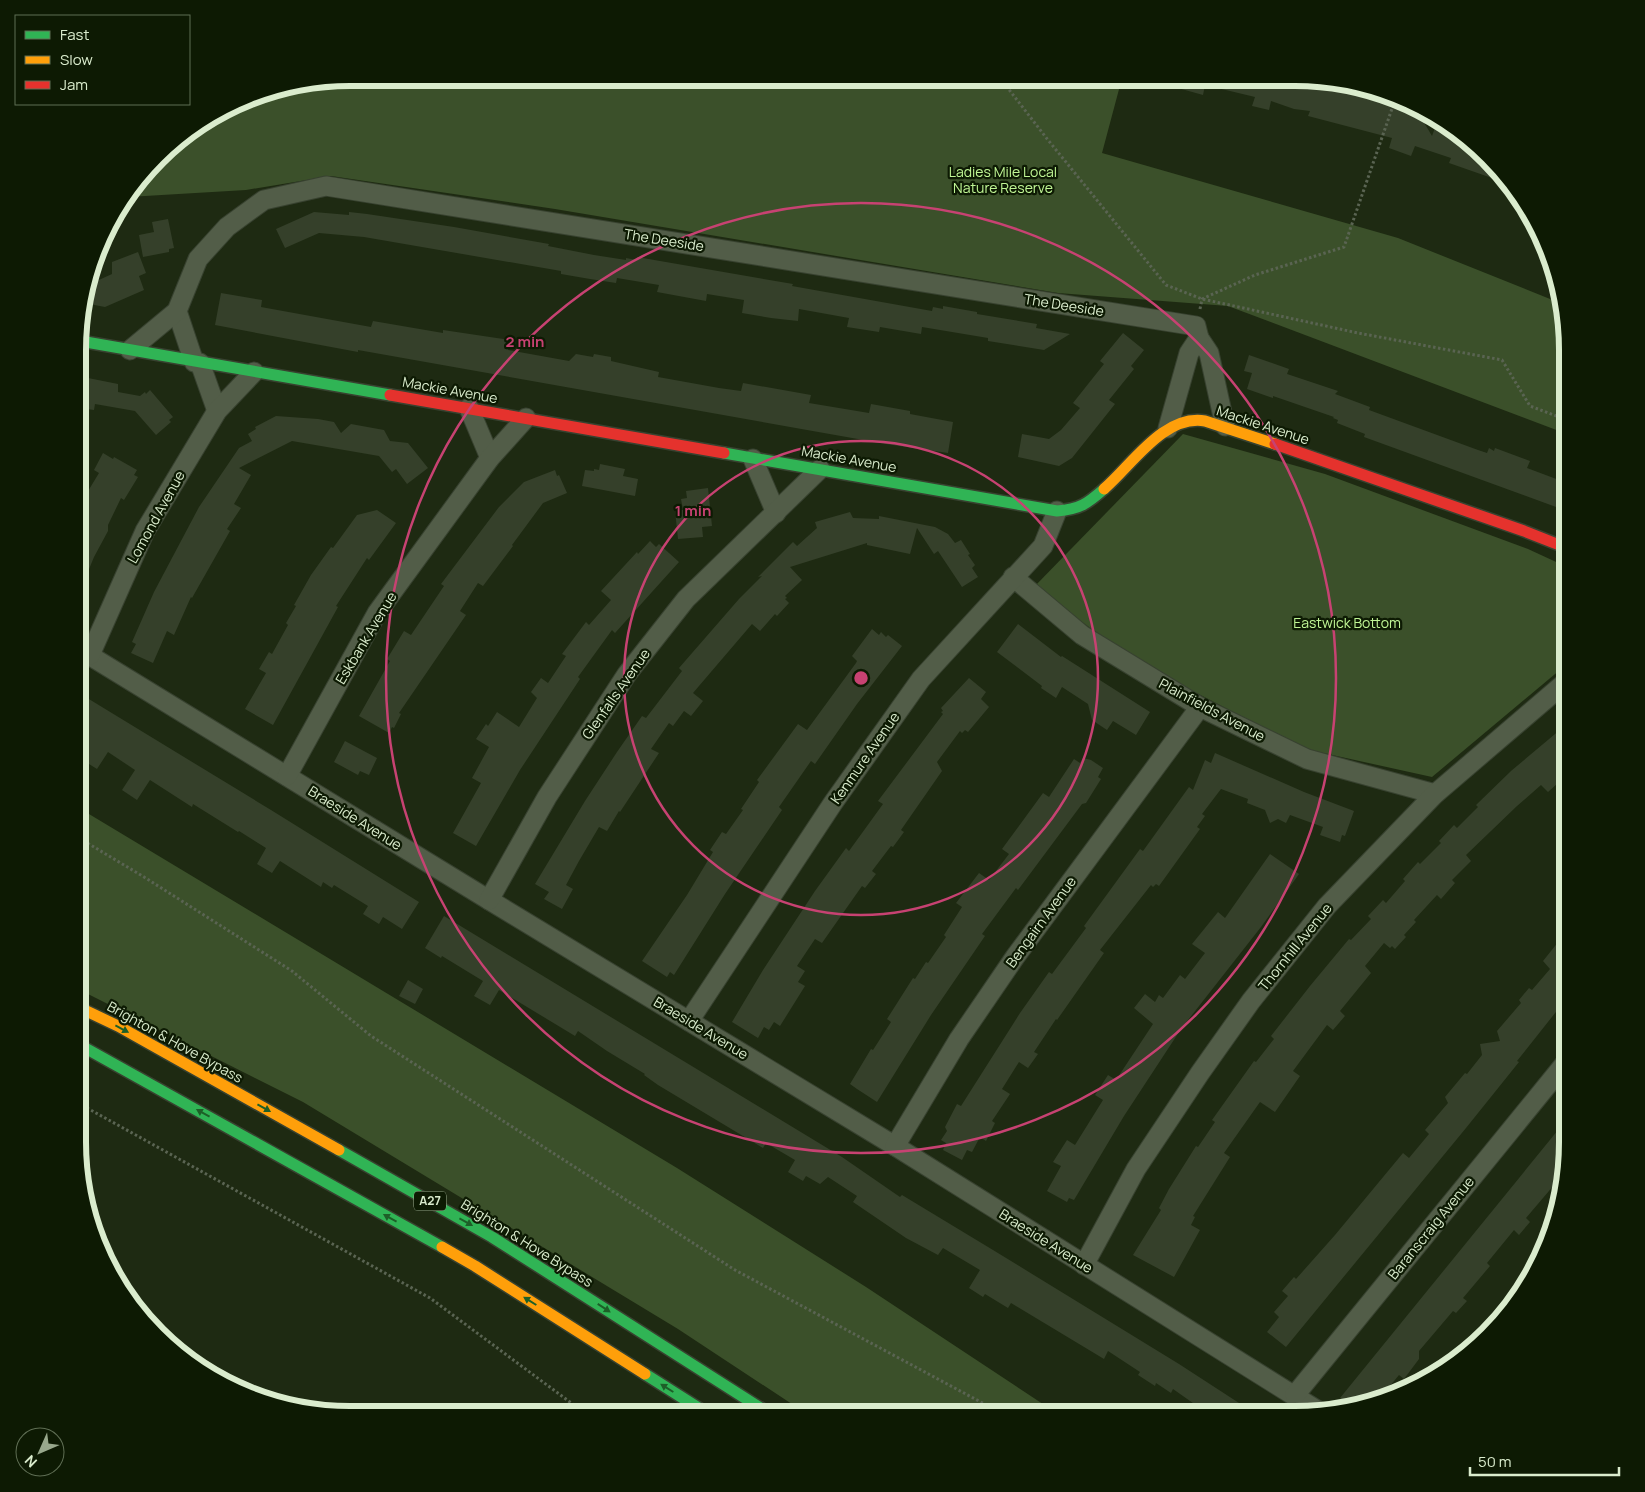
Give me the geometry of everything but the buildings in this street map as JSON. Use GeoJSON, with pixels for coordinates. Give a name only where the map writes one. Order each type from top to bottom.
{"type":"FeatureCollection","features":[{"type":"Feature","properties":{"kind":"main road","name":"Mackie Avenue"},"geometry":{"type":"LineString","coordinates":[[86,342],[753,459],[1057,510],[1078,508],[1097,496],[1168,428],[1195,420],[1225,426],[1559,545]]}},
{"type":"Feature","properties":{"kind":"main road","name":"Brighton & Hove Bypass"},"geometry":{"type":"LineString","coordinates":[[86,1011],[118,1026],[492,1237],[757,1406]]}},
{"type":"Feature","properties":{"kind":"main road","name":"A27"},"geometry":{"type":"LineString","coordinates":[[86,1048],[475,1266],[695,1406]]}},
{"type":"Feature","properties":{"kind":"street","name":"The Deeside"},"geometry":{"type":"LineString","coordinates":[[130,350],[177,311],[198,259],[227,227],[264,200],[326,186],[1196,326],[1199,338],[1209,353],[1225,426]]}},
{"type":"Feature","properties":{"kind":"street"},"geometry":{"type":"LineString","coordinates":[[177,311],[217,411]]}},
{"type":"Feature","properties":{"kind":"street"},"geometry":{"type":"LineString","coordinates":[[1168,428],[1190,353],[1199,338]]}},
{"type":"Feature","properties":{"kind":"street","name":"Lomond Avenue"},"geometry":{"type":"LineString","coordinates":[[86,648],[146,531],[217,411],[254,372]]}},
{"type":"Feature","properties":{"kind":"street"},"geometry":{"type":"LineString","coordinates":[[469,408],[490,458]]}},
{"type":"Feature","properties":{"kind":"street","name":"Eskbank Avenue"},"geometry":{"type":"LineString","coordinates":[[286,776],[377,613],[490,458],[526,418]]}},
{"type":"Feature","properties":{"kind":"street"},"geometry":{"type":"LineString","coordinates":[[753,459],[776,513]]}},
{"type":"Feature","properties":{"kind":"street","name":"Glenfalls Avenue"},"geometry":{"type":"LineString","coordinates":[[489,900],[547,797],[627,674],[686,599],[820,469]]}},
{"type":"Feature","properties":{"kind":"street","name":"Kenmure Avenue"},"geometry":{"type":"LineString","coordinates":[[688,1021],[833,803],[921,679],[1043,546],[1057,510]]}},
{"type":"Feature","properties":{"kind":"street","name":"Plainfields Avenue"},"geometry":{"type":"LineString","coordinates":[[1013,577],[1082,635],[1200,707],[1307,759],[1434,794]]}},
{"type":"Feature","properties":{"kind":"street","name":"Braeside Avenue"},"geometry":{"type":"LineString","coordinates":[[86,653],[894,1146],[1310,1405]]}},
{"type":"Feature","properties":{"kind":"street","name":"Thornhill Avenue"},"geometry":{"type":"LineString","coordinates":[[1084,1265],[1136,1169],[1200,1073],[1252,1001],[1327,906],[1434,794],[1559,688]]}},
{"type":"Feature","properties":{"kind":"street","name":"Bengairn Avenue"},"geometry":{"type":"LineString","coordinates":[[894,1146],[959,1039],[1015,957],[1200,707]]}},
{"type":"Feature","properties":{"kind":"street","name":"Baranscraig Avenue"},"geometry":{"type":"LineString","coordinates":[[1295,1395],[1559,1071]]}},
{"type":"Feature","properties":{"kind":"path"},"geometry":{"type":"LineString","coordinates":[[1006,86],[1166,285],[1202,299],[1358,333],[1502,360],[1530,406],[1559,417]]}},
{"type":"Feature","properties":{"kind":"path"},"geometry":{"type":"LineString","coordinates":[[1202,299],[1255,275],[1344,247],[1393,105]]}},
{"type":"Feature","properties":{"kind":"path"},"geometry":{"type":"LineString","coordinates":[[86,842],[292,971],[372,1036],[735,1270],[988,1406]]}},
{"type":"Feature","properties":{"kind":"path"},"geometry":{"type":"LineString","coordinates":[[86,1107],[430,1298],[575,1406]]}},
{"type":"Feature","properties":{"kind":"green space","name":"Ladies Mile Local Nature Reserve"},"geometry":{"type":"Polygon","coordinates":[[[1120,86],[1102,153],[1398,238],[1554,301],[1559,350],[1559,431],[1228,306],[1058,293],[555,209],[331,176],[246,190],[136,197],[152,176],[176,152],[189,141],[233,113],[282,95],[333,87],[1120,86]]]}},
{"type":"Feature","properties":{"kind":"green space","name":"Eastwick Bottom"},"geometry":{"type":"Polygon","coordinates":[[[1183,434],[1325,474],[1528,549],[1559,563],[1559,671],[1432,777],[1305,749],[1185,687],[1104,638],[1034,587],[1183,434]]]}},
{"type":"Feature","properties":{"kind":"green space"},"geometry":{"type":"Polygon","coordinates":[[[86,812],[677,1168],[866,1287],[1046,1406],[795,1406],[678,1329],[303,1102],[86,993],[86,812]]]}},
{"type":"Feature","properties":{"kind":"traffic: fast"},"geometry":{"type":"LineString","coordinates":[[86,342],[390,395]]}},
{"type":"Feature","properties":{"kind":"traffic: fast"},"geometry":{"type":"LineString","coordinates":[[724,453],[1057,511],[1083,505],[1104,489]]}},
{"type":"Feature","properties":{"kind":"traffic: fast"},"geometry":{"type":"LineString","coordinates":[[86,1048],[442,1247]]}},
{"type":"Feature","properties":{"kind":"traffic: fast"},"geometry":{"type":"LineString","coordinates":[[339,1150],[492,1237],[757,1406]]}},
{"type":"Feature","properties":{"kind":"traffic: fast"},"geometry":{"type":"LineString","coordinates":[[645,1374],[695,1406]]}},
{"type":"Feature","properties":{"kind":"traffic: slow"},"geometry":{"type":"LineString","coordinates":[[1104,489],[1137,455],[1162,433],[1176,425],[1190,421],[1205,421],[1275,444]]}},
{"type":"Feature","properties":{"kind":"traffic: slow"},"geometry":{"type":"LineString","coordinates":[[86,1011],[118,1026],[339,1150]]}},
{"type":"Feature","properties":{"kind":"traffic: slow"},"geometry":{"type":"LineString","coordinates":[[442,1247],[645,1374]]}},
{"type":"Feature","properties":{"kind":"traffic: jam"},"geometry":{"type":"LineString","coordinates":[[390,395],[724,453]]}},
{"type":"Feature","properties":{"kind":"traffic: jam"},"geometry":{"type":"LineString","coordinates":[[1275,444],[1559,545]]}}]}
